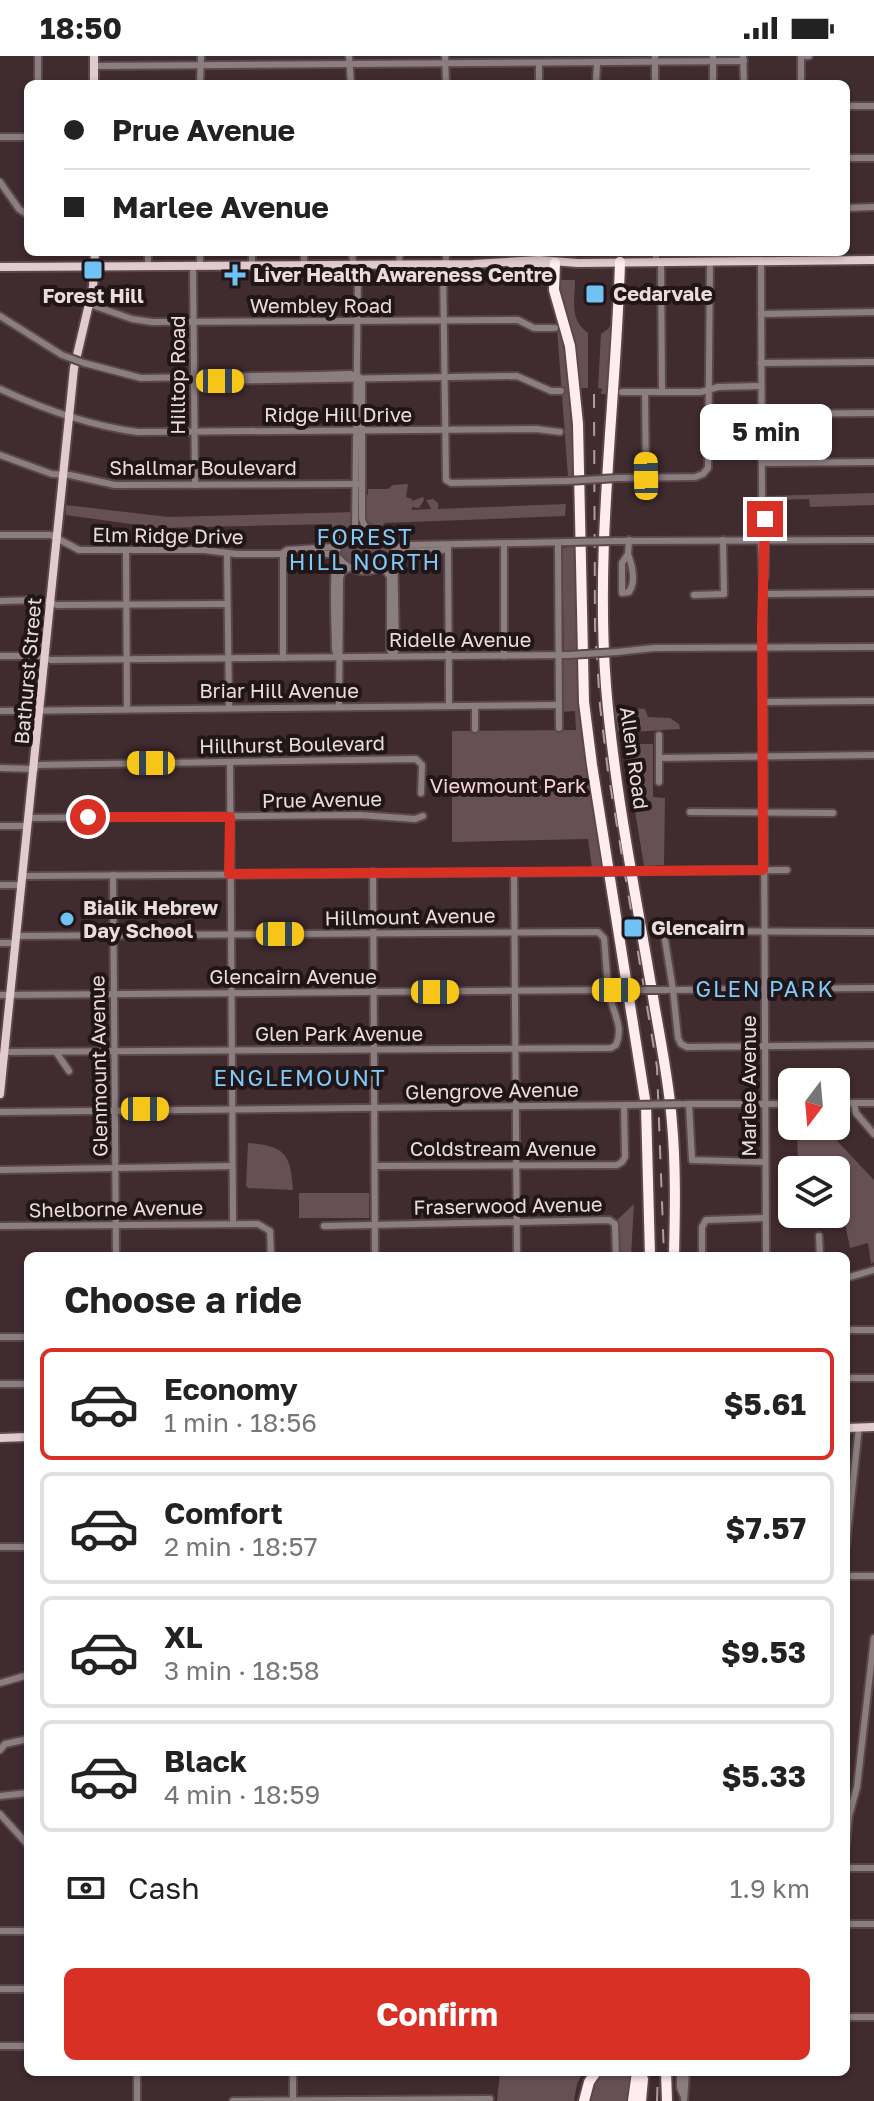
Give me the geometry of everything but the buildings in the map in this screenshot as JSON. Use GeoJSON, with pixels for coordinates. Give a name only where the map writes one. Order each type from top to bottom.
{"type":"FeatureCollection","features":[{"type":"Feature","properties":{"kind":"highway","name":"Allen Road"},"geometry":{"type":"LineString","coordinates":[[542,262],[553,278],[555,298],[570,346],[578,424],[584,702],[641,1058],[651,1206],[648,1252]]}},
{"type":"Feature","properties":{"kind":"highway","name":"Allen Road"},"geometry":{"type":"LineString","coordinates":[[620,262],[606,474],[605,653],[612,745],[669,1098],[674,1158],[674,1252]]}},
{"type":"Feature","properties":{"kind":"highway"},"geometry":{"type":"LineString","coordinates":[[584,2101],[593,2076]]}},
{"type":"Feature","properties":{"kind":"highway"},"geometry":{"type":"LineString","coordinates":[[633,2101],[640,2076]]}},
{"type":"Feature","properties":{"kind":"highway"},"geometry":{"type":"LineString","coordinates":[[640,2076],[641,2101]]}},
{"type":"Feature","properties":{"kind":"highway"},"geometry":{"type":"LineString","coordinates":[[665,2076],[665,2101]]}},
{"type":"Feature","properties":{"kind":"main road","name":"Bathurst Street"},"geometry":{"type":"LineString","coordinates":[[0,1094],[74,368],[89,304],[95,256]]}},
{"type":"Feature","properties":{"kind":"main road"},"geometry":{"type":"LineString","coordinates":[[0,267],[444,264],[495,260],[598,263],[658,259],[712,262],[745,257],[761,262],[802,257],[874,260]]}},
{"type":"Feature","properties":{"kind":"main road"},"geometry":{"type":"LineString","coordinates":[[850,1428],[874,1427]]}},
{"type":"Feature","properties":{"kind":"main road"},"geometry":{"type":"LineString","coordinates":[[0,1438],[24,1437]]}},
{"type":"Feature","properties":{"kind":"street"},"geometry":{"type":"LineString","coordinates":[[38,56],[38,80]]}},
{"type":"Feature","properties":{"kind":"street"},"geometry":{"type":"LineString","coordinates":[[147,56],[147,65]]}},
{"type":"Feature","properties":{"kind":"street"},"geometry":{"type":"LineString","coordinates":[[200,80],[201,56]]}},
{"type":"Feature","properties":{"kind":"street"},"geometry":{"type":"LineString","coordinates":[[254,56],[254,65]]}},
{"type":"Feature","properties":{"kind":"street"},"geometry":{"type":"LineString","coordinates":[[801,80],[801,56],[809,56]]}},
{"type":"Feature","properties":{"kind":"street"},"geometry":{"type":"LineString","coordinates":[[94,61],[147,65],[254,65],[350,60],[597,63],[655,59],[744,59],[744,80]]}},
{"type":"Feature","properties":{"kind":"street"},"geometry":{"type":"LineString","coordinates":[[655,59],[655,80]]}},
{"type":"Feature","properties":{"kind":"street"},"geometry":{"type":"LineString","coordinates":[[713,59],[713,80]]}},
{"type":"Feature","properties":{"kind":"street"},"geometry":{"type":"LineString","coordinates":[[350,60],[351,80]]}},
{"type":"Feature","properties":{"kind":"street"},"geometry":{"type":"LineString","coordinates":[[445,60],[446,80]]}},
{"type":"Feature","properties":{"kind":"street"},"geometry":{"type":"LineString","coordinates":[[539,63],[539,80]]}},
{"type":"Feature","properties":{"kind":"street"},"geometry":{"type":"LineString","coordinates":[[596,80],[597,63]]}},
{"type":"Feature","properties":{"kind":"street"},"geometry":{"type":"LineString","coordinates":[[850,106],[874,106]]}},
{"type":"Feature","properties":{"kind":"street"},"geometry":{"type":"LineString","coordinates":[[0,137],[24,137]]}},
{"type":"Feature","properties":{"kind":"street"},"geometry":{"type":"LineString","coordinates":[[850,158],[874,158]]}},
{"type":"Feature","properties":{"kind":"street"},"geometry":{"type":"LineString","coordinates":[[0,182],[24,212]]}},
{"type":"Feature","properties":{"kind":"street"},"geometry":{"type":"LineString","coordinates":[[850,208],[874,207]]}},
{"type":"Feature","properties":{"kind":"street"},"geometry":{"type":"LineString","coordinates":[[148,256],[148,267]]}},
{"type":"Feature","properties":{"kind":"street","name":"Hilltop Road"},"geometry":{"type":"LineString","coordinates":[[195,485],[194,323],[199,256]]}},
{"type":"Feature","properties":{"kind":"street"},"geometry":{"type":"LineString","coordinates":[[252,256],[252,265]]}},
{"type":"Feature","properties":{"kind":"street"},"geometry":{"type":"LineString","coordinates":[[304,256],[304,265]]}},
{"type":"Feature","properties":{"kind":"street"},"geometry":{"type":"LineString","coordinates":[[353,256],[358,271],[359,377],[356,382],[365,527]]}},
{"type":"Feature","properties":{"kind":"street"},"geometry":{"type":"LineString","coordinates":[[399,264],[400,256]]}},
{"type":"Feature","properties":{"kind":"street"},"geometry":{"type":"LineString","coordinates":[[445,256],[444,477],[448,483],[695,477],[706,471],[709,464],[713,256]]}},
{"type":"Feature","properties":{"kind":"street"},"geometry":{"type":"LineString","coordinates":[[598,256],[598,263]]}},
{"type":"Feature","properties":{"kind":"street"},"geometry":{"type":"LineString","coordinates":[[658,259],[662,392]]}},
{"type":"Feature","properties":{"kind":"street","name":"Marlee Avenue"},"geometry":{"type":"LineString","coordinates":[[761,262],[766,1252]]}},
{"type":"Feature","properties":{"kind":"street","name":"Wembley Road"},"geometry":{"type":"LineString","coordinates":[[89,304],[132,319],[194,323],[518,320],[534,328],[555,328]]}},
{"type":"Feature","properties":{"kind":"street"},"geometry":{"type":"LineString","coordinates":[[761,314],[874,312]]}},
{"type":"Feature","properties":{"kind":"street"},"geometry":{"type":"LineString","coordinates":[[0,316],[62,355],[141,378],[351,374],[359,377],[517,376],[551,391],[561,391]]}},
{"type":"Feature","properties":{"kind":"street"},"geometry":{"type":"LineString","coordinates":[[761,363],[874,362]]}},
{"type":"Feature","properties":{"kind":"street"},"geometry":{"type":"LineString","coordinates":[[622,392],[761,386]]}},
{"type":"Feature","properties":{"kind":"street","name":"Ridge Hill Drive"},"geometry":{"type":"LineString","coordinates":[[0,389],[69,415],[126,430],[536,429],[560,432]]}},
{"type":"Feature","properties":{"kind":"street"},"geometry":{"type":"LineString","coordinates":[[645,393],[646,476]]}},
{"type":"Feature","properties":{"kind":"street"},"geometry":{"type":"LineString","coordinates":[[762,414],[874,413]]}},
{"type":"Feature","properties":{"kind":"street","name":"Shallmar Boulevard"},"geometry":{"type":"LineString","coordinates":[[0,455],[52,474],[115,485],[360,484]]}},
{"type":"Feature","properties":{"kind":"street"},"geometry":{"type":"LineString","coordinates":[[762,463],[874,462]]}},
{"type":"Feature","properties":{"kind":"street"},"geometry":{"type":"LineString","coordinates":[[355,529],[360,484]]}},
{"type":"Feature","properties":{"kind":"street"},"geometry":{"type":"LineString","coordinates":[[339,707],[338,658],[341,651],[337,554],[342,536],[365,527],[387,533],[394,552],[393,605]]}},
{"type":"Feature","properties":{"kind":"street","name":"Elm Ridge Drive"},"geometry":{"type":"LineString","coordinates":[[0,535],[57,537],[79,550],[337,554]]}},
{"type":"Feature","properties":{"kind":"street"},"geometry":{"type":"LineString","coordinates":[[628,554],[622,563],[622,593],[632,588],[629,540]]}},
{"type":"Feature","properties":{"kind":"street"},"geometry":{"type":"LineString","coordinates":[[694,595],[724,594],[723,540]]}},
{"type":"Feature","properties":{"kind":"street"},"geometry":{"type":"LineString","coordinates":[[337,554],[349,568],[367,572],[383,567],[394,552],[443,544],[874,540]]}},
{"type":"Feature","properties":{"kind":"street"},"geometry":{"type":"LineString","coordinates":[[558,543],[559,728]]}},
{"type":"Feature","properties":{"kind":"street"},"geometry":{"type":"LineString","coordinates":[[504,544],[504,656]]}},
{"type":"Feature","properties":{"kind":"street"},"geometry":{"type":"LineString","coordinates":[[448,546],[449,706]]}},
{"type":"Feature","properties":{"kind":"street"},"geometry":{"type":"LineString","coordinates":[[126,550],[127,708]]}},
{"type":"Feature","properties":{"kind":"street"},"geometry":{"type":"LineString","coordinates":[[227,553],[229,708]]}},
{"type":"Feature","properties":{"kind":"street"},"geometry":{"type":"LineString","coordinates":[[283,553],[283,658]]}},
{"type":"Feature","properties":{"kind":"street"},"geometry":{"type":"LineString","coordinates":[[383,567],[390,577],[396,650],[393,656]]}},
{"type":"Feature","properties":{"kind":"street"},"geometry":{"type":"LineString","coordinates":[[338,594],[341,575],[349,568]]}},
{"type":"Feature","properties":{"kind":"street"},"geometry":{"type":"LineString","coordinates":[[763,594],[874,593]]}},
{"type":"Feature","properties":{"kind":"street"},"geometry":{"type":"LineString","coordinates":[[0,601],[50,602],[57,605],[227,604]]}},
{"type":"Feature","properties":{"kind":"street","name":"Ridelle Avenue"},"geometry":{"type":"LineString","coordinates":[[0,656],[338,658],[569,655],[654,648],[874,647]]}},
{"type":"Feature","properties":{"kind":"street"},"geometry":{"type":"LineString","coordinates":[[764,702],[874,701]]}},
{"type":"Feature","properties":{"kind":"street","name":"Briar Hill Avenue"},"geometry":{"type":"LineString","coordinates":[[0,711],[559,705]]}},
{"type":"Feature","properties":{"kind":"street"},"geometry":{"type":"LineString","coordinates":[[475,706],[475,729]]}},
{"type":"Feature","properties":{"kind":"street"},"geometry":{"type":"LineString","coordinates":[[659,735],[659,782]]}},
{"type":"Feature","properties":{"kind":"street"},"geometry":{"type":"LineString","coordinates":[[659,758],[874,755]]}},
{"type":"Feature","properties":{"kind":"street","name":"Hillhurst Boulevard"},"geometry":{"type":"LineString","coordinates":[[0,768],[416,759],[422,765],[421,793]]}},
{"type":"Feature","properties":{"kind":"street"},"geometry":{"type":"LineString","coordinates":[[230,762],[233,1224]]}},
{"type":"Feature","properties":{"kind":"street"},"geometry":{"type":"LineString","coordinates":[[690,812],[833,813]]}},
{"type":"Feature","properties":{"kind":"street","name":"Prue Avenue"},"geometry":{"type":"LineString","coordinates":[[0,826],[28,822],[230,817],[360,815],[415,819],[423,816]]}},
{"type":"Feature","properties":{"kind":"street"},"geometry":{"type":"LineString","coordinates":[[0,885],[22,880],[113,875],[787,870]]}},
{"type":"Feature","properties":{"kind":"street"},"geometry":{"type":"LineString","coordinates":[[373,872],[375,1252]]}},
{"type":"Feature","properties":{"kind":"street"},"geometry":{"type":"LineString","coordinates":[[514,872],[517,1252]]}},
{"type":"Feature","properties":{"kind":"street","name":"Glenmount Avenue"},"geometry":{"type":"LineString","coordinates":[[113,875],[116,1252]]}},
{"type":"Feature","properties":{"kind":"street"},"geometry":{"type":"LineString","coordinates":[[874,932],[674,931],[666,934],[670,990],[681,1044],[687,1047],[874,1045]]}},
{"type":"Feature","properties":{"kind":"street","name":"Hillmount Avenue"},"geometry":{"type":"LineString","coordinates":[[0,943],[114,935],[601,933],[613,990]]}},
{"type":"Feature","properties":{"kind":"street","name":"Glencairn Avenue"},"geometry":{"type":"LineString","coordinates":[[0,995],[874,988]]}},
{"type":"Feature","properties":{"kind":"street","name":"Glen Park Avenue"},"geometry":{"type":"LineString","coordinates":[[4,1052],[611,1048],[616,1045],[619,1027],[613,990]]}},
{"type":"Feature","properties":{"kind":"street"},"geometry":{"type":"LineString","coordinates":[[56,1052],[69,1071]]}},
{"type":"Feature","properties":{"kind":"street"},"geometry":{"type":"LineString","coordinates":[[850,1103],[874,1103]]}},
{"type":"Feature","properties":{"kind":"street"},"geometry":{"type":"LineString","coordinates":[[854,1103],[856,1113],[874,1134]]}},
{"type":"Feature","properties":{"kind":"street"},"geometry":{"type":"LineString","coordinates":[[685,1104],[692,1160],[765,1162]]}},
{"type":"Feature","properties":{"kind":"street","name":"Glengrove Avenue"},"geometry":{"type":"LineString","coordinates":[[0,1112],[778,1104]]}},
{"type":"Feature","properties":{"kind":"street","name":"Coldstream Avenue"},"geometry":{"type":"LineString","coordinates":[[375,1166],[620,1164],[625,1157],[628,1105]]}},
{"type":"Feature","properties":{"kind":"street"},"geometry":{"type":"LineString","coordinates":[[0,1170],[232,1166]]}},
{"type":"Feature","properties":{"kind":"street"},"geometry":{"type":"LineString","coordinates":[[702,1252],[702,1227],[706,1220],[765,1218]]}},
{"type":"Feature","properties":{"kind":"street","name":"Fraserwood Avenue"},"geometry":{"type":"LineString","coordinates":[[324,1226],[609,1220],[615,1224],[616,1252]]}},
{"type":"Feature","properties":{"kind":"street","name":"Shelborne Avenue"},"geometry":{"type":"LineString","coordinates":[[0,1226],[258,1224],[267,1227],[271,1236],[271,1252]]}},
{"type":"Feature","properties":{"kind":"street"},"geometry":{"type":"LineString","coordinates":[[819,1236],[820,1252]]}},
{"type":"Feature","properties":{"kind":"street"},"geometry":{"type":"LineString","coordinates":[[850,1277],[874,1270]]}},
{"type":"Feature","properties":{"kind":"street"},"geometry":{"type":"LineString","coordinates":[[850,1330],[874,1330]]}},
{"type":"Feature","properties":{"kind":"street"},"geometry":{"type":"LineString","coordinates":[[0,1337],[24,1337]]}},
{"type":"Feature","properties":{"kind":"street"},"geometry":{"type":"LineString","coordinates":[[850,1378],[874,1378]]}},
{"type":"Feature","properties":{"kind":"street"},"geometry":{"type":"LineString","coordinates":[[0,1384],[24,1384]]}},
{"type":"Feature","properties":{"kind":"street"},"geometry":{"type":"LineString","coordinates":[[850,1509],[859,1427]]}},
{"type":"Feature","properties":{"kind":"street"},"geometry":{"type":"LineString","coordinates":[[0,1547],[24,1547]]}},
{"type":"Feature","properties":{"kind":"street"},"geometry":{"type":"LineString","coordinates":[[850,1576],[874,1576]]}},
{"type":"Feature","properties":{"kind":"street"},"geometry":{"type":"LineString","coordinates":[[850,1812],[867,1730],[874,1638]]}},
{"type":"Feature","properties":{"kind":"street"},"geometry":{"type":"LineString","coordinates":[[0,1683],[24,1676]]}},
{"type":"Feature","properties":{"kind":"street"},"geometry":{"type":"LineString","coordinates":[[0,1750],[5,1744],[24,1740]]}},
{"type":"Feature","properties":{"kind":"street"},"geometry":{"type":"LineString","coordinates":[[850,1787],[857,1787]]}},
{"type":"Feature","properties":{"kind":"street"},"geometry":{"type":"LineString","coordinates":[[0,1796],[24,1793]]}},
{"type":"Feature","properties":{"kind":"street"},"geometry":{"type":"LineString","coordinates":[[0,1814],[24,1841]]}},
{"type":"Feature","properties":{"kind":"street"},"geometry":{"type":"LineString","coordinates":[[850,1868],[874,1868]]}},
{"type":"Feature","properties":{"kind":"street"},"geometry":{"type":"LineString","coordinates":[[850,1924],[874,1924]]}},
{"type":"Feature","properties":{"kind":"street"},"geometry":{"type":"LineString","coordinates":[[0,1931],[24,1931]]}},
{"type":"Feature","properties":{"kind":"street"},"geometry":{"type":"LineString","coordinates":[[0,1989],[24,1989]]}},
{"type":"Feature","properties":{"kind":"street"},"geometry":{"type":"LineString","coordinates":[[850,2017],[874,2017]]}},
{"type":"Feature","properties":{"kind":"street"},"geometry":{"type":"LineString","coordinates":[[0,2046],[24,2046]]}},
{"type":"Feature","properties":{"kind":"street"},"geometry":{"type":"LineString","coordinates":[[137,2076],[137,2101]]}},
{"type":"Feature","properties":{"kind":"street"},"geometry":{"type":"LineString","coordinates":[[293,2076],[293,2101]]}},
{"type":"Feature","properties":{"kind":"street"},"geometry":{"type":"LineString","coordinates":[[683,2076],[684,2099]]}},
{"type":"Feature","properties":{"kind":"street"},"geometry":{"type":"LineString","coordinates":[[233,2101],[490,2099]]}},
{"type":"Feature","properties":{"kind":"green space"},"geometry":{"type":"Polygon","coordinates":[[[556,280],[575,280],[576,316],[588,333],[588,388],[578,388],[556,280]]]}},
{"type":"Feature","properties":{"kind":"green space"},"geometry":{"type":"Polygon","coordinates":[[[614,319],[607,394],[601,394],[602,389],[598,388],[601,334],[614,319]]]}},
{"type":"Feature","properties":{"kind":"green space"},"geometry":{"type":"Polygon","coordinates":[[[557,328],[566,354],[571,398],[575,476],[568,477],[557,328]]]}},
{"type":"Feature","properties":{"kind":"green space"},"geometry":{"type":"Polygon","coordinates":[[[408,484],[406,497],[412,501],[423,497],[424,500],[419,508],[412,507],[412,510],[431,509],[426,500],[433,499],[438,503],[438,509],[566,504],[565,516],[385,523],[381,527],[367,522],[365,494],[368,495],[368,489],[388,489],[393,485],[408,484]]]}},
{"type":"Feature","properties":{"kind":"green space"},"geometry":{"type":"Polygon","coordinates":[[[874,493],[874,505],[810,507],[809,499],[768,500],[766,496],[874,493]]]}},
{"type":"Feature","properties":{"kind":"green space"},"geometry":{"type":"Polygon","coordinates":[[[66,505],[168,517],[354,512],[352,526],[332,545],[332,524],[160,528],[66,515],[66,505]]]}},
{"type":"Feature","properties":{"kind":"green space"},"geometry":{"type":"Polygon","coordinates":[[[367,530],[389,541],[391,556],[371,568],[351,565],[339,554],[343,539],[367,530]]]}},
{"type":"Feature","properties":{"kind":"green space"},"geometry":{"type":"Polygon","coordinates":[[[575,546],[579,650],[564,651],[562,548],[575,546]]]}},
{"type":"Feature","properties":{"kind":"green space","name":"Viewmount Park"},"geometry":{"type":"Polygon","coordinates":[[[579,658],[606,867],[592,868],[588,839],[452,842],[452,731],[576,730],[575,711],[561,712],[562,664],[563,660],[579,658]]]}},
{"type":"Feature","properties":{"kind":"green space"},"geometry":{"type":"Polygon","coordinates":[[[614,707],[645,709],[648,717],[670,718],[679,724],[680,729],[632,732],[632,744],[653,744],[653,797],[665,798],[664,865],[644,866],[622,732],[618,731],[614,707]]]}},
{"type":"Feature","properties":{"kind":"green space"},"geometry":{"type":"Polygon","coordinates":[[[797,1140],[836,1140],[874,1180],[874,1262],[871,1264],[868,1243],[850,1248],[846,1228],[850,1228],[850,1156],[798,1156],[797,1140]]]}},
{"type":"Feature","properties":{"kind":"green space"},"geometry":{"type":"Polygon","coordinates":[[[248,1143],[271,1147],[284,1154],[290,1168],[293,1190],[246,1186],[248,1143]]]}},
{"type":"Feature","properties":{"kind":"green space"},"geometry":{"type":"Polygon","coordinates":[[[299,1193],[369,1193],[369,1218],[299,1218],[299,1193]]]}},
{"type":"Feature","properties":{"kind":"green space"},"geometry":{"type":"Polygon","coordinates":[[[634,1204],[631,1252],[617,1252],[615,1222],[634,1204]]]}},
{"type":"Feature","properties":{"kind":"green space"},"geometry":{"type":"Polygon","coordinates":[[[500,2076],[581,2076],[574,2101],[497,2101],[500,2076]]]}},
{"type":"Feature","properties":{"kind":"green space"},"geometry":{"type":"Polygon","coordinates":[[[632,2076],[628,2101],[589,2101],[590,2092],[599,2078],[632,2076]]]}},
{"type":"Feature","properties":{"kind":"railway"},"geometry":{"type":"LineString","coordinates":[[594,394],[595,629],[600,706],[657,1067],[664,1252]]}},
{"type":"Feature","properties":{"kind":"railway"},"geometry":{"type":"LineString","coordinates":[[657,2101],[658,2076]]}},
{"type":"Feature","properties":{"kind":"place","name":"Forest Hill"},"geometry":{"type":"Point","coordinates":[93,270]}},
{"type":"Feature","properties":{"kind":"place","name":"Liver Health Awareness Centre"},"geometry":{"type":"Point","coordinates":[235,275]}},
{"type":"Feature","properties":{"kind":"place","name":"Cedarvale"},"geometry":{"type":"Point","coordinates":[595,294]}},
{"type":"Feature","properties":{"kind":"place","name":"Bialik Hebrew Day School"},"geometry":{"type":"Point","coordinates":[67,919]}},
{"type":"Feature","properties":{"kind":"place","name":"Glencairn"},"geometry":{"type":"Point","coordinates":[633,928]}},
{"type":"Feature","properties":{"kind":"district","name":"FOREST HILL NORTH"},"geometry":{"type":"Point","coordinates":[365,550]}},
{"type":"Feature","properties":{"kind":"district","name":"GLEN PARK"},"geometry":{"type":"Point","coordinates":[765,989]}},
{"type":"Feature","properties":{"kind":"district","name":"ENGLEMOUNT"},"geometry":{"type":"Point","coordinates":[300,1078]}},
{"type":"Feature","properties":{"kind":"route"},"geometry":{"type":"LineString","coordinates":[[88,817],[230,817],[229,874],[763,870],[762,624],[765,519]]}}]}
